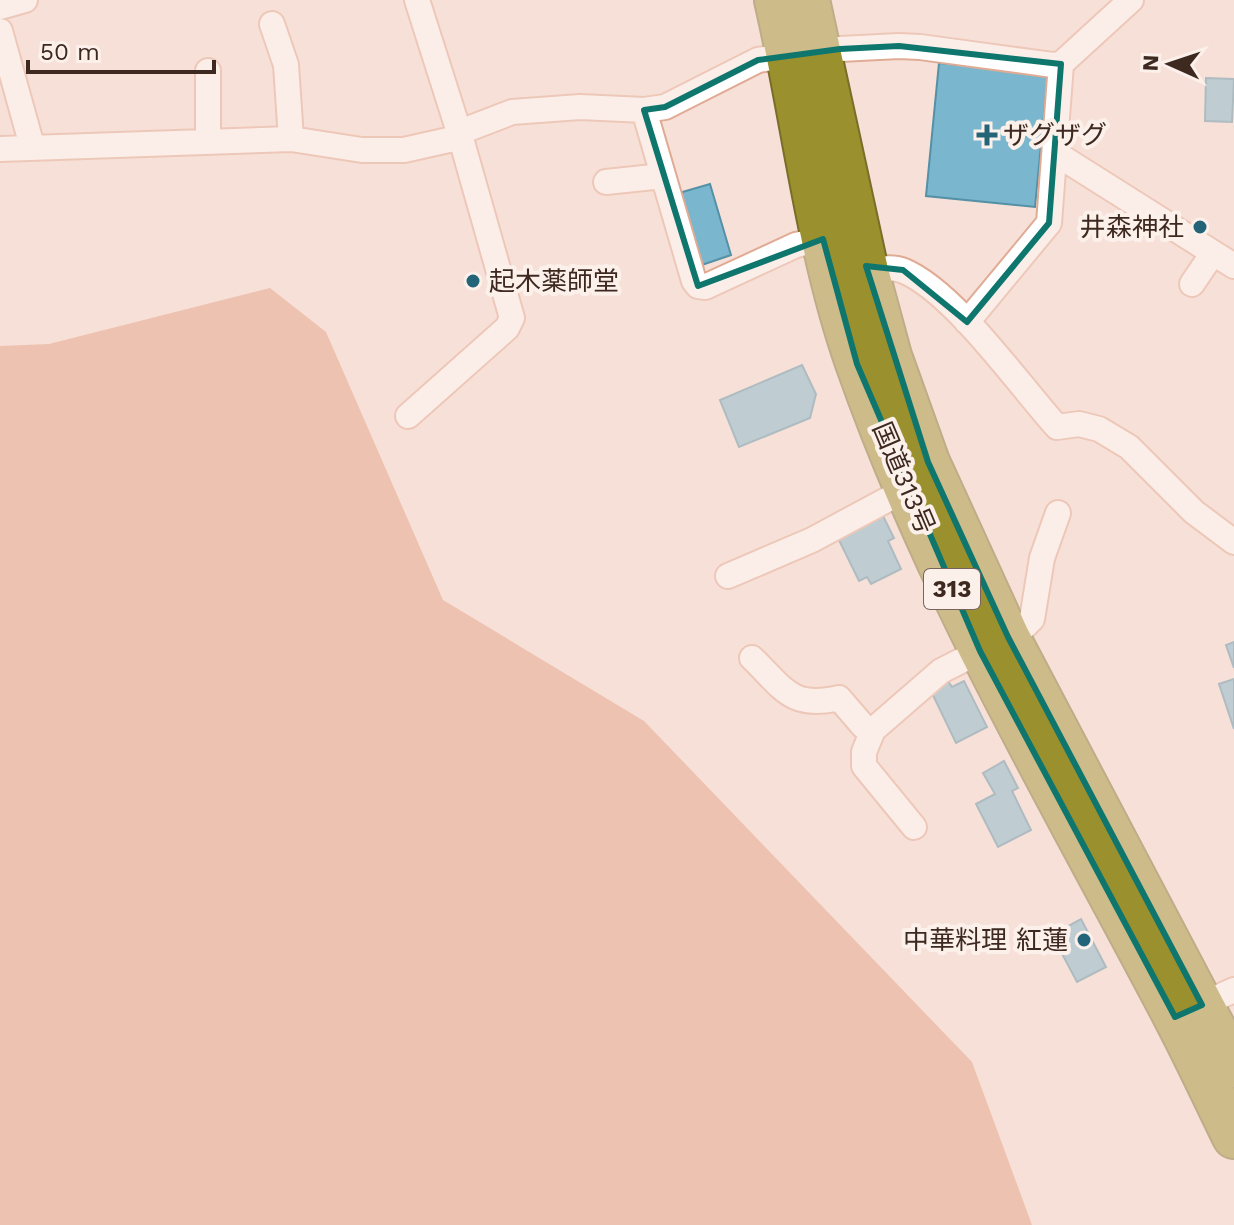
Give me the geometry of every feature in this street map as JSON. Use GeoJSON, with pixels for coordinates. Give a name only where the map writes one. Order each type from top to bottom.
{"type":"FeatureCollection","features":[{"type":"Feature","properties":{"kind":"highway","name":"国道313号"},"geometry":{"type":"LineString","coordinates":[[776,0],[805,54],[890,356],[994,644]]}},
{"type":"Feature","properties":{"kind":"highway","name":"国道313号"},"geometry":{"type":"LineString","coordinates":[[808,0],[805,54],[823,239],[839,308],[857,364],[907,489],[1204,1004],[1234,1066]]}},
{"type":"Feature","properties":{"kind":"highway","name":"国道313号"},"geometry":{"type":"LineString","coordinates":[[1204,1004],[1234,1137]]}},
{"type":"Feature","properties":{"kind":"street"},"geometry":{"type":"LineString","coordinates":[[0,7],[25,0]]}},
{"type":"Feature","properties":{"kind":"street"},"geometry":{"type":"LineString","coordinates":[[408,416],[507,328],[512,318],[460,135],[417,0]]}},
{"type":"Feature","properties":{"kind":"street"},"geometry":{"type":"LineString","coordinates":[[0,149],[291,139],[362,150],[404,150],[436,145],[512,112],[580,107],[644,110],[665,107],[758,60],[899,46],[1061,64],[1131,0]]}},
{"type":"Feature","properties":{"kind":"street"},"geometry":{"type":"LineString","coordinates":[[272,24],[286,65],[291,139]]}},
{"type":"Feature","properties":{"kind":"street"},"geometry":{"type":"LineString","coordinates":[[0,31],[32,146]]}},
{"type":"Feature","properties":{"kind":"street"},"geometry":{"type":"LineString","coordinates":[[967,322],[1049,223],[1061,64]]}},
{"type":"Feature","properties":{"kind":"street"},"geometry":{"type":"LineString","coordinates":[[208,71],[208,141]]}},
{"type":"Feature","properties":{"kind":"street"},"geometry":{"type":"LineString","coordinates":[[644,110],[698,286],[705,287],[796,245],[823,239]]}},
{"type":"Feature","properties":{"kind":"street"},"geometry":{"type":"LineString","coordinates":[[1055,153],[1234,266]]}},
{"type":"Feature","properties":{"kind":"street"},"geometry":{"type":"LineString","coordinates":[[606,182],[663,176]]}},
{"type":"Feature","properties":{"kind":"street"},"geometry":{"type":"LineString","coordinates":[[1192,284],[1213,253]]}},
{"type":"Feature","properties":{"kind":"street"},"geometry":{"type":"LineString","coordinates":[[867,271],[883,268],[903,270],[932,289],[967,322],[1057,427],[1079,424],[1099,429],[1129,447],[1194,512],[1234,542]]}},
{"type":"Feature","properties":{"kind":"street"},"geometry":{"type":"LineString","coordinates":[[728,576],[812,540],[907,489]]}},
{"type":"Feature","properties":{"kind":"street"},"geometry":{"type":"LineString","coordinates":[[914,827],[864,766],[864,752],[873,730],[941,671],[994,644],[1032,619],[1042,558],[1058,513]]}},
{"type":"Feature","properties":{"kind":"street"},"geometry":{"type":"LineString","coordinates":[[752,658],[790,695],[815,703],[839,698],[864,727],[873,730]]}},
{"type":"Feature","properties":{"kind":"highlighted area"},"geometry":{"type":"Polygon","coordinates":[[[899,46],[1061,64],[1049,223],[967,322],[903,270],[866,266],[928,462],[1008,637],[1202,1005],[1175,1017],[980,651],[857,364],[823,239],[698,286],[644,110],[665,107],[758,60],[840,49],[899,46]]]}},
{"type":"Feature","properties":{"kind":"shaded area"},"geometry":{"type":"Polygon","coordinates":[[[270,288],[326,332],[443,600],[644,721],[972,1062],[1032,1225],[0,1225],[0,346],[49,344],[270,288]]]}},
{"type":"Feature","properties":{"kind":"building","name":"ザグザグ"},"geometry":{"type":"Polygon","coordinates":[[[939,63],[1048,73],[1035,207],[926,196],[939,63]]]}},
{"type":"Feature","properties":{"kind":"building"},"geometry":{"type":"Polygon","coordinates":[[[1206,78],[1234,79],[1232,122],[1205,121],[1206,78]]]}},
{"type":"Feature","properties":{"kind":"building"},"geometry":{"type":"Polygon","coordinates":[[[710,184],[731,255],[699,266],[679,193],[710,184]]]}},
{"type":"Feature","properties":{"kind":"building"},"geometry":{"type":"Polygon","coordinates":[[[802,365],[816,394],[810,418],[739,447],[720,400],[802,365]]]}},
{"type":"Feature","properties":{"kind":"building"},"geometry":{"type":"Polygon","coordinates":[[[881,512],[894,538],[888,541],[901,569],[871,584],[867,577],[859,581],[836,534],[881,512]]]}},
{"type":"Feature","properties":{"kind":"building"},"geometry":{"type":"Polygon","coordinates":[[[1234,642],[1234,668],[1226,645],[1234,642]]]}},
{"type":"Feature","properties":{"kind":"building"},"geometry":{"type":"Polygon","coordinates":[[[946,678],[952,687],[964,681],[987,727],[956,743],[929,687],[946,678]]]}},
{"type":"Feature","properties":{"kind":"building"},"geometry":{"type":"Polygon","coordinates":[[[1234,679],[1234,729],[1219,684],[1234,679]]]}},
{"type":"Feature","properties":{"kind":"building"},"geometry":{"type":"Polygon","coordinates":[[[1004,761],[1018,788],[1012,791],[1031,830],[998,847],[976,804],[995,794],[983,773],[1004,761]]]}},
{"type":"Feature","properties":{"kind":"building"},"geometry":{"type":"Polygon","coordinates":[[[1081,919],[1106,967],[1077,982],[1052,935],[1081,919]]]}},
{"type":"Feature","properties":{"kind":"place","name":"ザグザグ"},"geometry":{"type":"Point","coordinates":[987,135]}},
{"type":"Feature","properties":{"kind":"place","name":"井森神社"},"geometry":{"type":"Point","coordinates":[1200,227]}},
{"type":"Feature","properties":{"kind":"place","name":"起木薬師堂"},"geometry":{"type":"Point","coordinates":[473,281]}},
{"type":"Feature","properties":{"kind":"place","name":"中華料理 紅蓮"},"geometry":{"type":"Point","coordinates":[1084,940]}}]}
